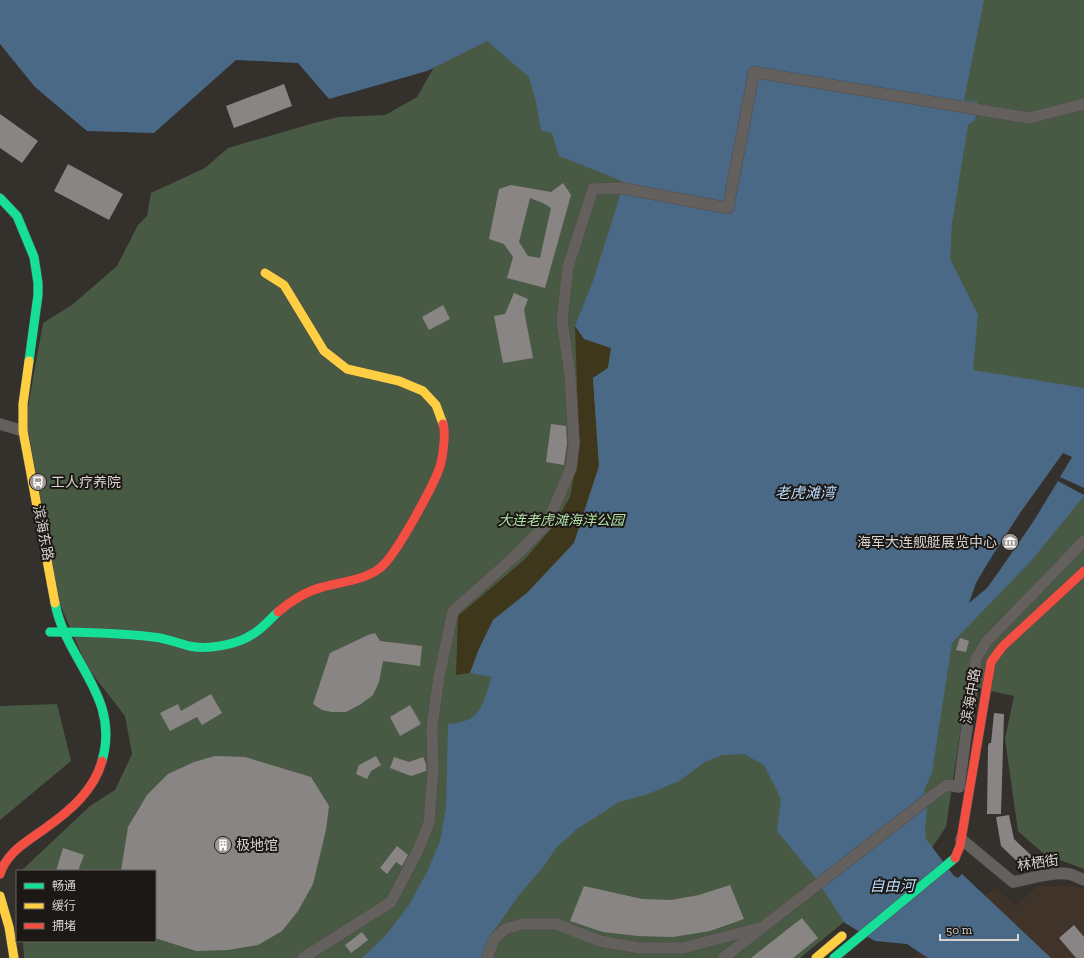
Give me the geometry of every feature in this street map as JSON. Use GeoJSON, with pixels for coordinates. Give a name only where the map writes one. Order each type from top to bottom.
{"type":"FeatureCollection","features":[{"type":"Feature","properties":{"kind":"main road","name":"滨海东路"},"geometry":{"type":"LineString","coordinates":[[0,198],[16,216],[23,228],[34,257],[37,270],[38,295],[24,388],[22,418],[23,431],[56,608],[65,632],[99,696],[106,727],[106,748],[101,768],[94,782],[83,798],[70,810],[12,853],[1,868],[0,874]]}},
{"type":"Feature","properties":{"kind":"main road"},"geometry":{"type":"LineString","coordinates":[[29,287],[34,257]]}},
{"type":"Feature","properties":{"kind":"main road"},"geometry":{"type":"LineString","coordinates":[[50,632],[88,632],[154,637],[171,640],[189,646],[203,648],[216,647],[243,640],[263,626],[285,606],[301,596],[321,587],[372,573],[381,568],[396,550],[428,493],[441,464],[445,430],[436,405],[423,391],[399,381],[346,370],[324,351],[284,284],[265,273]]}},
{"type":"Feature","properties":{"kind":"main road"},"geometry":{"type":"LineString","coordinates":[[11,415],[5,426],[12,440]]}},
{"type":"Feature","properties":{"kind":"main road","name":"滨海中路"},"geometry":{"type":"LineString","coordinates":[[834,958],[948,865],[958,851],[991,662],[1002,647],[1084,570]]}},
{"type":"Feature","properties":{"kind":"main road"},"geometry":{"type":"LineString","coordinates":[[47,622],[56,643]]}},
{"type":"Feature","properties":{"kind":"main road"},"geometry":{"type":"LineString","coordinates":[[90,702],[106,727]]}},
{"type":"Feature","properties":{"kind":"main road"},"geometry":{"type":"LineString","coordinates":[[946,852],[961,839]]}},
{"type":"Feature","properties":{"kind":"main road"},"geometry":{"type":"LineString","coordinates":[[0,896],[11,938],[14,958]]}},
{"type":"Feature","properties":{"kind":"main road"},"geometry":{"type":"LineString","coordinates":[[816,958],[847,932]]}},
{"type":"Feature","properties":{"kind":"street"},"geometry":{"type":"LineString","coordinates":[[304,958],[391,902],[418,850],[429,823],[433,771],[432,726],[439,677],[453,611],[514,557],[547,524],[571,468],[574,444],[570,375],[562,320],[568,267],[594,189],[621,188],[728,208],[754,72],[1029,118],[1084,104]]}},
{"type":"Feature","properties":{"kind":"street"},"geometry":{"type":"LineString","coordinates":[[5,426],[23,431]]}},
{"type":"Feature","properties":{"kind":"street"},"geometry":{"type":"LineString","coordinates":[[723,958],[814,889],[933,794],[947,785],[959,787],[976,659],[987,641],[1084,541]]}},
{"type":"Feature","properties":{"kind":"street","name":"林栖街"},"geometry":{"type":"LineString","coordinates":[[961,839],[1013,882],[1045,875],[1058,874],[1069,874],[1084,880]]}},
{"type":"Feature","properties":{"kind":"street"},"geometry":{"type":"LineString","coordinates":[[487,958],[494,939],[505,929],[522,924],[556,924],[600,941],[640,948],[683,948],[764,927]]}},
{"type":"Feature","properties":{"kind":"shaded area"},"geometry":{"type":"Polygon","coordinates":[[[1038,886],[1077,886],[1084,890],[1084,958],[912,958],[995,887],[1015,906],[1038,886]]]}},
{"type":"Feature","properties":{"kind":"green space","name":"大连老虎滩海洋公园"},"geometry":{"type":"Polygon","coordinates":[[[472,0],[1084,0],[1084,869],[1044,854],[1018,831],[1005,739],[1014,696],[967,686],[946,827],[929,852],[800,958],[24,958],[23,942],[156,942],[156,870],[22,870],[90,806],[115,790],[132,754],[125,716],[87,667],[59,602],[26,418],[43,323],[72,305],[117,266],[138,225],[147,216],[151,193],[205,168],[228,148],[339,117],[385,115],[417,97],[472,0]]]}},
{"type":"Feature","properties":{"kind":"green space"},"geometry":{"type":"Polygon","coordinates":[[[57,704],[71,761],[0,820],[0,706],[57,704]]]}},
{"type":"Feature","properties":{"kind":"sand"},"geometry":{"type":"Polygon","coordinates":[[[575,326],[585,339],[611,348],[608,368],[593,378],[599,466],[574,543],[527,593],[493,620],[479,649],[470,673],[456,675],[458,616],[524,560],[551,529],[570,497],[579,448],[575,326]]]}},
{"type":"Feature","properties":{"kind":"water","name":"老虎滩湾"},"geometry":{"type":"Polygon","coordinates":[[[0,0],[984,0],[964,100],[978,102],[975,120],[968,125],[952,224],[950,259],[978,315],[973,370],[1084,388],[1084,496],[1031,561],[952,643],[932,773],[924,790],[927,805],[925,831],[926,839],[954,876],[958,878],[962,874],[1051,958],[928,958],[907,944],[875,941],[845,923],[814,876],[777,831],[781,799],[764,765],[744,754],[722,755],[705,762],[679,781],[648,794],[619,802],[577,829],[556,848],[543,867],[519,895],[490,936],[482,958],[362,958],[387,934],[409,905],[428,870],[440,841],[446,808],[448,724],[468,720],[474,716],[483,704],[492,677],[470,673],[479,649],[493,620],[527,593],[574,543],[599,466],[593,378],[608,368],[611,348],[584,339],[575,326],[593,281],[620,196],[622,181],[559,156],[552,133],[541,130],[536,102],[529,77],[487,41],[427,71],[329,99],[298,63],[236,60],[154,133],[87,131],[35,87],[0,44],[0,0]]]}},
{"type":"Feature","properties":{"kind":"pier"},"geometry":{"type":"Polygon","coordinates":[[[1063,453],[1072,457],[1060,477],[1084,488],[1084,495],[1058,481],[1033,522],[987,588],[969,603],[976,583],[989,561],[1020,513],[1063,453]]]}},
{"type":"Feature","properties":{"kind":"building"},"geometry":{"type":"Polygon","coordinates":[[[284,84],[292,106],[234,128],[226,106],[284,84]]]}},
{"type":"Feature","properties":{"kind":"building"},"geometry":{"type":"Polygon","coordinates":[[[0,114],[38,141],[22,163],[0,148],[0,114]]]}},
{"type":"Feature","properties":{"kind":"building"},"geometry":{"type":"Polygon","coordinates":[[[68,164],[123,194],[109,220],[54,191],[68,164]]]}},
{"type":"Feature","properties":{"kind":"building"},"geometry":{"type":"Polygon","coordinates":[[[563,183],[571,195],[545,288],[507,278],[513,257],[504,244],[489,239],[499,189],[511,185],[551,192],[563,183]],[[530,198],[519,242],[528,256],[540,258],[551,208],[530,198]]]}},
{"type":"Feature","properties":{"kind":"building"},"geometry":{"type":"Polygon","coordinates":[[[514,293],[528,299],[524,310],[533,358],[503,363],[494,316],[505,314],[514,293]]]}},
{"type":"Feature","properties":{"kind":"building"},"geometry":{"type":"Polygon","coordinates":[[[443,305],[450,319],[429,330],[422,317],[443,305]]]}},
{"type":"Feature","properties":{"kind":"building"},"geometry":{"type":"Polygon","coordinates":[[[551,424],[566,426],[567,443],[564,465],[546,462],[551,424]]]}},
{"type":"Feature","properties":{"kind":"building"},"geometry":{"type":"Polygon","coordinates":[[[375,633],[380,641],[422,646],[420,666],[383,661],[379,682],[373,695],[361,704],[346,712],[322,710],[313,704],[330,653],[375,633]]]}},
{"type":"Feature","properties":{"kind":"building"},"geometry":{"type":"Polygon","coordinates":[[[960,638],[969,641],[966,652],[956,650],[960,638]]]}},
{"type":"Feature","properties":{"kind":"building"},"geometry":{"type":"Polygon","coordinates":[[[211,694],[222,713],[202,725],[197,717],[170,731],[160,713],[178,704],[181,711],[211,694]]]}},
{"type":"Feature","properties":{"kind":"building"},"geometry":{"type":"Polygon","coordinates":[[[410,705],[421,724],[400,736],[390,717],[410,705]]]}},
{"type":"Feature","properties":{"kind":"building"},"geometry":{"type":"Polygon","coordinates":[[[994,713],[1004,714],[1001,814],[987,814],[988,746],[989,743],[991,743],[994,713]]]}},
{"type":"Feature","properties":{"kind":"building","name":"极地馆"},"geometry":{"type":"Polygon","coordinates":[[[215,756],[245,757],[311,777],[329,806],[326,830],[313,884],[298,911],[282,931],[258,945],[228,950],[196,951],[156,938],[156,870],[121,870],[128,827],[147,795],[168,774],[194,762],[215,756]]]}},
{"type":"Feature","properties":{"kind":"building"},"geometry":{"type":"Polygon","coordinates":[[[376,756],[381,765],[371,771],[367,779],[356,774],[359,765],[376,756]]]}},
{"type":"Feature","properties":{"kind":"building"},"geometry":{"type":"Polygon","coordinates":[[[394,757],[409,762],[423,757],[426,764],[426,771],[411,776],[390,768],[394,757]]]}},
{"type":"Feature","properties":{"kind":"building"},"geometry":{"type":"Polygon","coordinates":[[[1009,815],[1014,839],[1033,857],[1023,867],[1001,846],[996,817],[1009,815]]]}},
{"type":"Feature","properties":{"kind":"building"},"geometry":{"type":"Polygon","coordinates":[[[397,846],[408,855],[402,866],[396,862],[387,874],[380,868],[397,846]]]}},
{"type":"Feature","properties":{"kind":"building"},"geometry":{"type":"Polygon","coordinates":[[[63,848],[84,855],[78,870],[56,870],[63,848]]]}},
{"type":"Feature","properties":{"kind":"building"},"geometry":{"type":"Polygon","coordinates":[[[730,885],[744,919],[710,931],[673,937],[638,936],[603,932],[570,921],[584,886],[642,899],[671,900],[699,895],[730,885]]]}},
{"type":"Feature","properties":{"kind":"building"},"geometry":{"type":"Polygon","coordinates":[[[802,918],[818,938],[793,958],[751,958],[802,918]]]}},
{"type":"Feature","properties":{"kind":"building"},"geometry":{"type":"Polygon","coordinates":[[[1074,925],[1084,937],[1084,958],[1076,958],[1059,938],[1074,925]]]}},
{"type":"Feature","properties":{"kind":"building"},"geometry":{"type":"Polygon","coordinates":[[[362,932],[368,940],[351,953],[345,945],[362,932]]]}},
{"type":"Feature","properties":{"kind":"traffic: fast"},"geometry":{"type":"LineString","coordinates":[[0,198],[17,216],[34,257],[38,283],[38,295],[29,361]]}},
{"type":"Feature","properties":{"kind":"traffic: fast"},"geometry":{"type":"LineString","coordinates":[[55,603],[61,624],[90,680],[104,717],[106,738],[102,761]]}},
{"type":"Feature","properties":{"kind":"traffic: fast"},"geometry":{"type":"LineString","coordinates":[[50,632],[102,633],[162,638],[189,646],[213,647],[230,644],[246,638],[260,629],[278,612]]}},
{"type":"Feature","properties":{"kind":"traffic: fast"},"geometry":{"type":"LineString","coordinates":[[834,958],[955,858]]}},
{"type":"Feature","properties":{"kind":"traffic: slow"},"geometry":{"type":"LineString","coordinates":[[265,273],[284,285],[324,351],[347,369],[399,381],[423,391],[436,405],[443,424]]}},
{"type":"Feature","properties":{"kind":"traffic: slow"},"geometry":{"type":"LineString","coordinates":[[29,361],[23,404],[23,431],[55,603]]}},
{"type":"Feature","properties":{"kind":"traffic: slow"},"geometry":{"type":"LineString","coordinates":[[0,896],[9,927],[14,958]]}},
{"type":"Feature","properties":{"kind":"traffic: slow"},"geometry":{"type":"LineString","coordinates":[[816,958],[842,936]]}},
{"type":"Feature","properties":{"kind":"traffic: jam"},"geometry":{"type":"LineString","coordinates":[[278,612],[293,600],[305,594],[330,585],[367,575],[380,568],[387,561],[405,535],[438,473],[443,449],[443,424]]}},
{"type":"Feature","properties":{"kind":"traffic: jam"},"geometry":{"type":"LineString","coordinates":[[955,858],[960,846],[991,662],[1002,647],[1084,571]]}},
{"type":"Feature","properties":{"kind":"traffic: jam"},"geometry":{"type":"LineString","coordinates":[[0,874],[3,866],[13,852],[65,814],[73,806],[93,781],[102,761]]}},
{"type":"Feature","properties":{"kind":"place","name":"工人疗养院"},"geometry":{"type":"Point","coordinates":[38,482]}},
{"type":"Feature","properties":{"kind":"place","name":"海军大连舰艇展览中心"},"geometry":{"type":"Point","coordinates":[1010,542]}},
{"type":"Feature","properties":{"kind":"place","name":"极地馆"},"geometry":{"type":"Point","coordinates":[223,845]}},
{"type":"Feature","properties":{"kind":"water label","name":"自由河"},"geometry":{"type":"Point","coordinates":[892,886]}}]}
